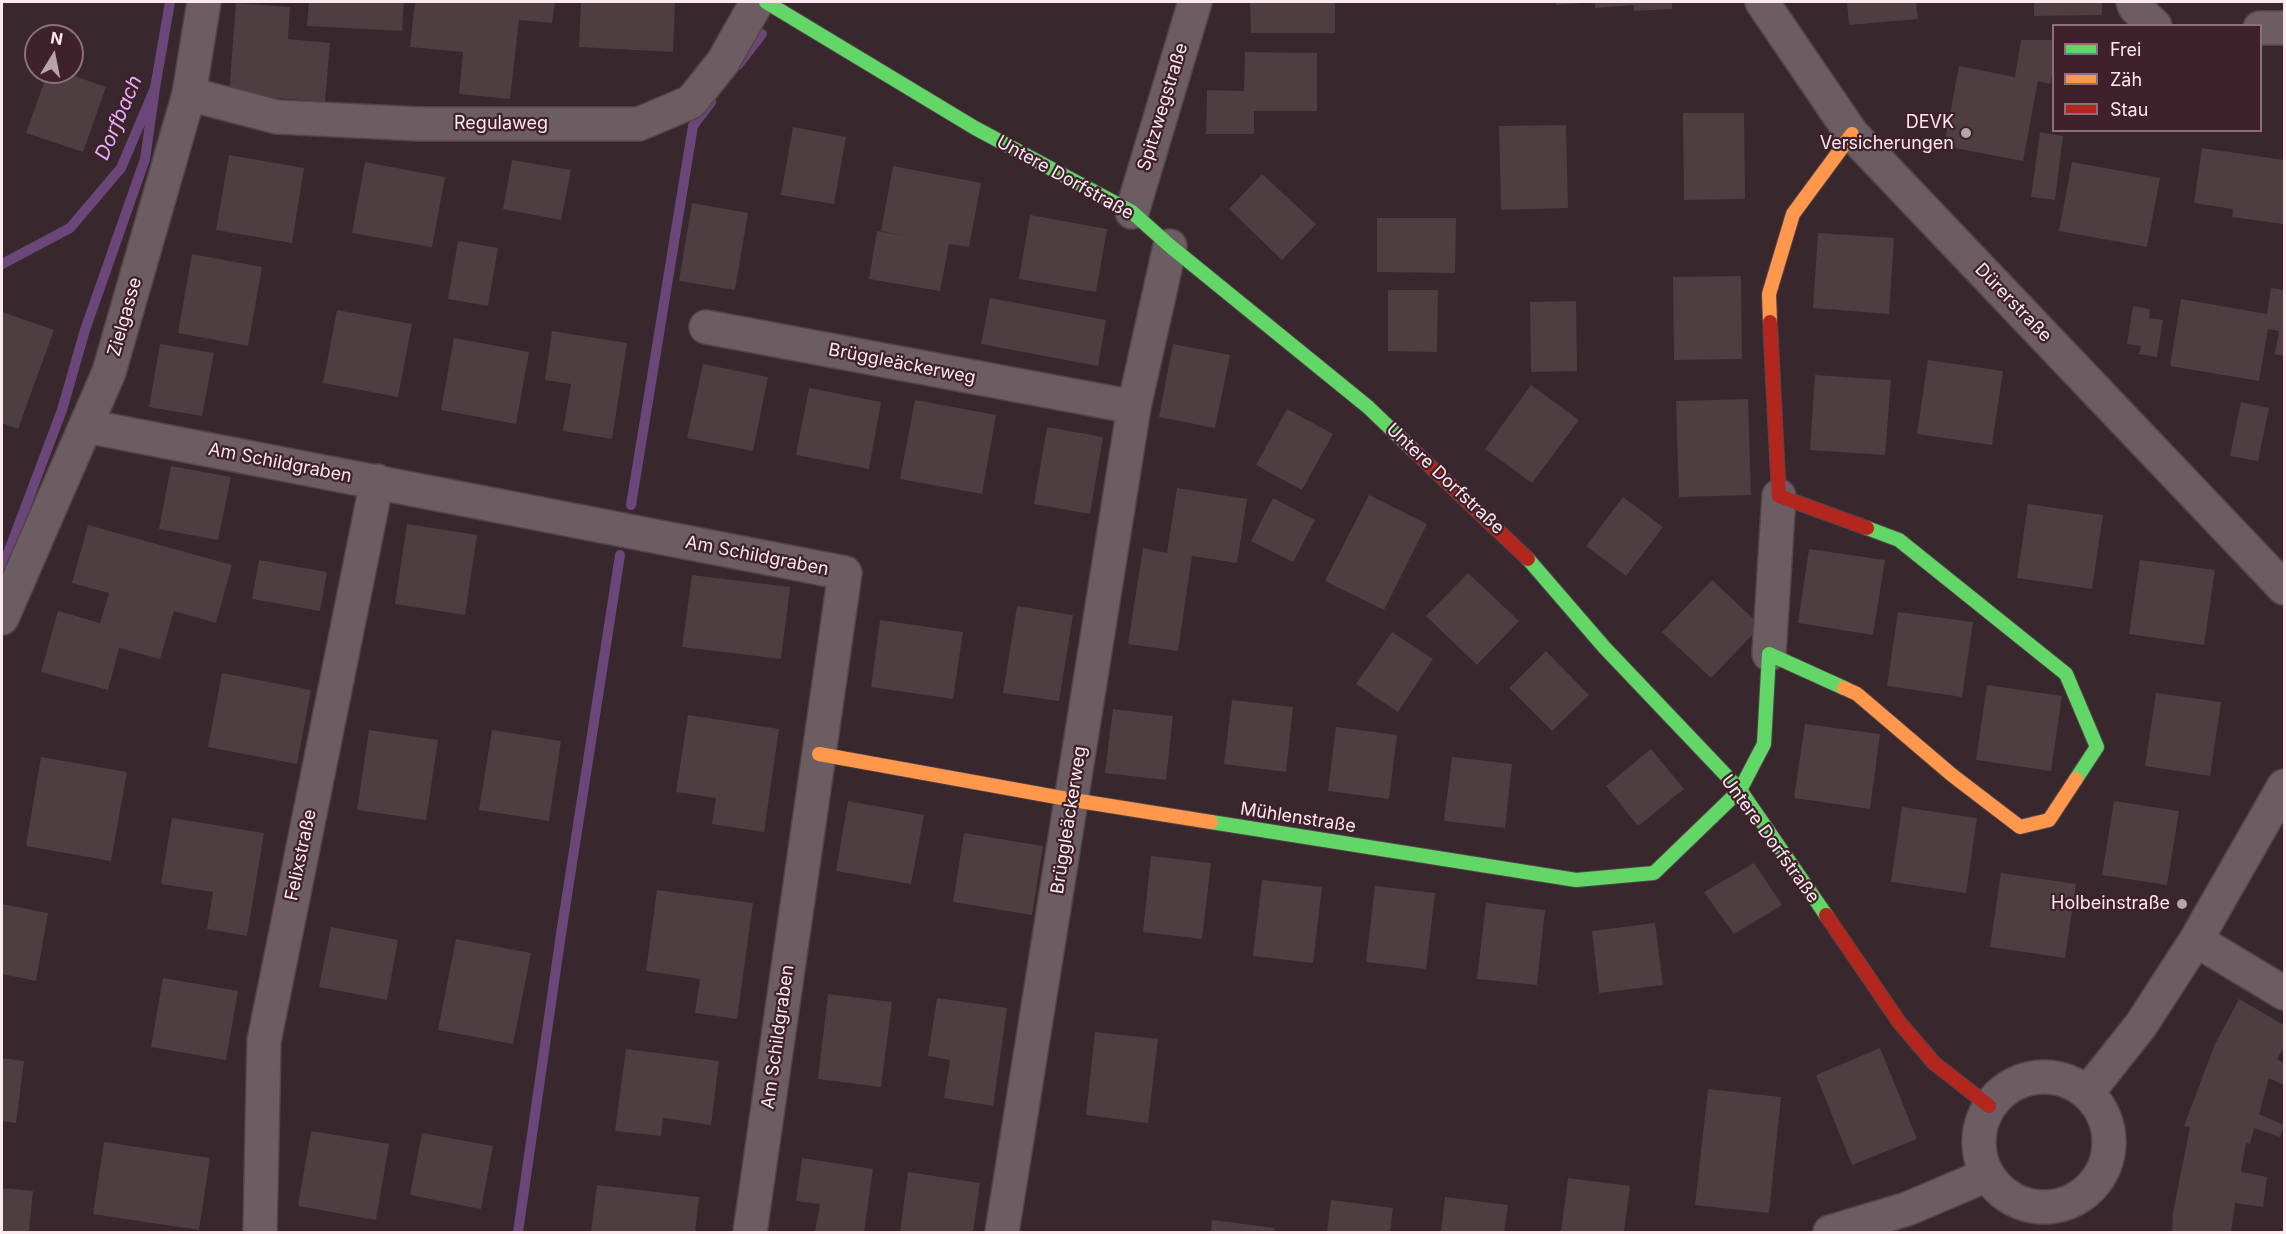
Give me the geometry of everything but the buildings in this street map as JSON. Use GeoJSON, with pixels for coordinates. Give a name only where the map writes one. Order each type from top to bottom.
{"type":"FeatureCollection","features":[{"type":"Feature","properties":{"kind":"street","name":"Zielgasse"},"geometry":{"type":"LineString","coordinates":[[2,618],[109,372],[189,94],[204,2]]}},
{"type":"Feature","properties":{"kind":"street","name":"Regulaweg"},"geometry":{"type":"LineString","coordinates":[[189,94],[277,117],[420,124],[639,124],[691,102],[723,63],[757,2]]}},
{"type":"Feature","properties":{"kind":"street","name":"Untere Dorfstraße"},"geometry":{"type":"LineString","coordinates":[[766,2],[798,24],[975,128],[1132,212],[1170,246],[1368,407],[1510,541],[1604,647],[1740,790],[1899,1022],[1934,1063],[1989,1106]]}},
{"type":"Feature","properties":{"kind":"street","name":"Spitzwegstraße"},"geometry":{"type":"LineString","coordinates":[[1132,212],[1195,2]]}},
{"type":"Feature","properties":{"kind":"street","name":"Dürerstraße"},"geometry":{"type":"LineString","coordinates":[[1762,2],[1852,134],[2284,588]]}},
{"type":"Feature","properties":{"kind":"street"},"geometry":{"type":"LineString","coordinates":[[2133,2],[2135,7],[2153,24]]}},
{"type":"Feature","properties":{"kind":"street"},"geometry":{"type":"LineString","coordinates":[[2262,28],[2284,28]]}},
{"type":"Feature","properties":{"kind":"street"},"geometry":{"type":"LineString","coordinates":[[1779,496],[1899,540],[2066,674],[2097,747],[2049,820],[2020,827],[1952,775],[1857,694],[1769,654],[1779,496],[1769,294],[1792,214],[1852,134]]}},
{"type":"Feature","properties":{"kind":"street","name":"Brüggleäckerweg"},"geometry":{"type":"LineString","coordinates":[[1002,1233],[1134,407],[1170,246]]}},
{"type":"Feature","properties":{"kind":"street","name":"Brüggleäckerweg"},"geometry":{"type":"LineString","coordinates":[[706,327],[1134,407]]}},
{"type":"Feature","properties":{"kind":"street","name":"Am Schildgraben"},"geometry":{"type":"LineString","coordinates":[[86,426],[845,573],[750,1233]]}},
{"type":"Feature","properties":{"kind":"street","name":"Felixstraße"},"geometry":{"type":"LineString","coordinates":[[260,1233],[264,1041],[377,481]]}},
{"type":"Feature","properties":{"kind":"street","name":"Mühlenstraße"},"geometry":{"type":"LineString","coordinates":[[819,754],[1073,800],[1576,880],[1654,873],[1740,790],[1764,744],[1769,654]]}},
{"type":"Feature","properties":{"kind":"street"},"geometry":{"type":"LineString","coordinates":[[2087,1093],[2142,1025],[2196,940],[2284,786]]}},
{"type":"Feature","properties":{"kind":"street"},"geometry":{"type":"LineString","coordinates":[[2196,940],[2284,993]]}},
{"type":"Feature","properties":{"kind":"street"},"geometry":{"type":"LineString","coordinates":[[2030,1078],[2065,1080],[2087,1093],[2104,1116],[2108,1130],[2109,1149],[2105,1166],[2093,1186],[2082,1196],[2067,1204],[2054,1220],[2007,1196],[1987,1175],[1980,1156],[1978,1138],[1982,1120],[1989,1106],[2004,1090],[2030,1078]]}},
{"type":"Feature","properties":{"kind":"street"},"geometry":{"type":"LineString","coordinates":[[1830,1233],[1907,1209],[1987,1175]]}},
{"type":"Feature","properties":{"kind":"waterway","name":"Dorfbach"},"geometry":{"type":"LineString","coordinates":[[2,264],[70,228],[121,168],[155,88],[170,2]]}},
{"type":"Feature","properties":{"kind":"waterway"},"geometry":{"type":"LineString","coordinates":[[738,65],[762,34]]}},
{"type":"Feature","properties":{"kind":"waterway"},"geometry":{"type":"LineString","coordinates":[[2,569],[62,410],[85,330],[145,159],[155,88]]}},
{"type":"Feature","properties":{"kind":"waterway"},"geometry":{"type":"LineString","coordinates":[[631,505],[693,126],[711,102]]}},
{"type":"Feature","properties":{"kind":"waterway"},"geometry":{"type":"LineString","coordinates":[[518,1232],[561,934],[620,555]]}},
{"type":"Feature","properties":{"kind":"traffic: fast"},"geometry":{"type":"LineString","coordinates":[[766,2],[975,128],[1132,212],[1170,246],[1368,407],[1412,449]]}},
{"type":"Feature","properties":{"kind":"traffic: fast"},"geometry":{"type":"LineString","coordinates":[[1867,528],[1899,540],[2066,674],[2097,747],[2076,779]]}},
{"type":"Feature","properties":{"kind":"traffic: fast"},"geometry":{"type":"LineString","coordinates":[[1528,559],[1604,647],[1740,790],[1826,915]]}},
{"type":"Feature","properties":{"kind":"traffic: fast"},"geometry":{"type":"LineString","coordinates":[[1211,822],[1576,880],[1654,873],[1740,790],[1764,744],[1769,654],[1844,688]]}},
{"type":"Feature","properties":{"kind":"traffic: slow"},"geometry":{"type":"LineString","coordinates":[[1770,322],[1769,294],[1793,214],[1852,134]]}},
{"type":"Feature","properties":{"kind":"traffic: slow"},"geometry":{"type":"LineString","coordinates":[[1844,688],[1857,694],[1952,775],[2020,827],[2049,820],[2076,779]]}},
{"type":"Feature","properties":{"kind":"traffic: slow"},"geometry":{"type":"LineString","coordinates":[[819,754],[1073,800],[1211,822]]}},
{"type":"Feature","properties":{"kind":"traffic: jam"},"geometry":{"type":"LineString","coordinates":[[1770,322],[1779,496],[1867,528]]}},
{"type":"Feature","properties":{"kind":"traffic: jam"},"geometry":{"type":"LineString","coordinates":[[1412,449],[1528,559]]}},
{"type":"Feature","properties":{"kind":"traffic: jam"},"geometry":{"type":"LineString","coordinates":[[1826,915],[1899,1022],[1934,1063],[1989,1106]]}},
{"type":"Feature","properties":{"kind":"place","name":"DEVK Versicherungen"},"geometry":{"type":"Point","coordinates":[1966,133]}},
{"type":"Feature","properties":{"kind":"place","name":"Holbeinstraße"},"geometry":{"type":"Point","coordinates":[2182,904]}}]}
